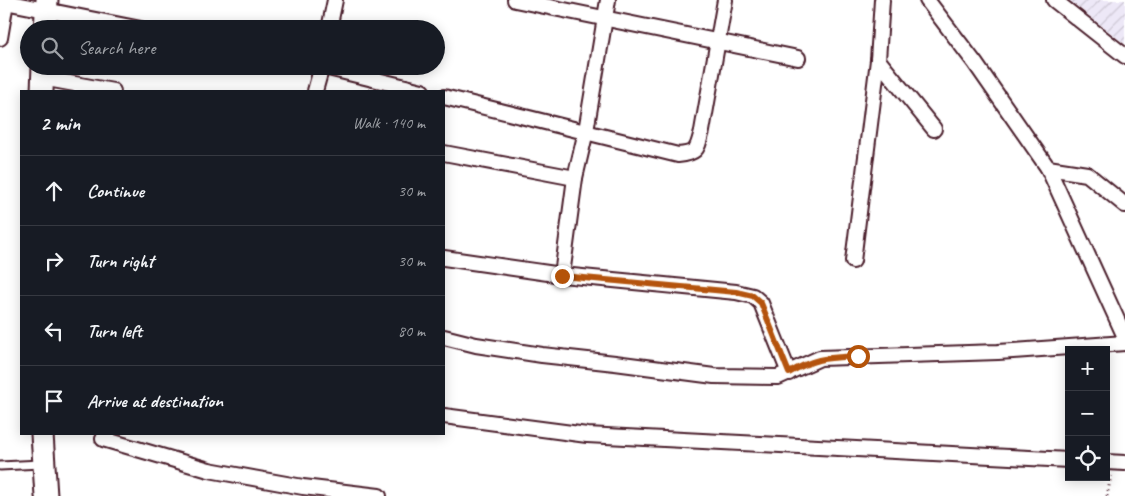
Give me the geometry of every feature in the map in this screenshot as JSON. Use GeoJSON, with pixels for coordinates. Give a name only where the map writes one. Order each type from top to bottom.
{"type":"FeatureCollection","features":[{"type":"Feature","properties":{"kind":"main road"},"geometry":{"type":"LineString","coordinates":[[42,435],[46,496]]}},
{"type":"Feature","properties":{"kind":"street"},"geometry":{"type":"LineString","coordinates":[[331,20],[335,0]]}},
{"type":"Feature","properties":{"kind":"street"},"geometry":{"type":"LineString","coordinates":[[515,0],[798,58]]}},
{"type":"Feature","properties":{"kind":"street"},"geometry":{"type":"LineString","coordinates":[[562,276],[576,178],[586,132],[608,0]]}},
{"type":"Feature","properties":{"kind":"street"},"geometry":{"type":"LineString","coordinates":[[445,97],[678,154],[691,154],[698,147],[702,131],[726,0]]}},
{"type":"Feature","properties":{"kind":"street"},"geometry":{"type":"LineString","coordinates":[[853,261],[878,60],[882,0]]}},
{"type":"Feature","properties":{"kind":"street"},"geometry":{"type":"LineString","coordinates":[[927,0],[975,63],[1048,168],[1125,337]]}},
{"type":"Feature","properties":{"kind":"street"},"geometry":{"type":"LineString","coordinates":[[1054,0],[1125,56]]}},
{"type":"Feature","properties":{"kind":"street"},"geometry":{"type":"LineString","coordinates":[[0,38],[3,1],[46,12],[91,20]]}},
{"type":"Feature","properties":{"kind":"street"},"geometry":{"type":"LineString","coordinates":[[878,60],[934,129]]}},
{"type":"Feature","properties":{"kind":"street"},"geometry":{"type":"LineString","coordinates":[[316,90],[319,75]]}},
{"type":"Feature","properties":{"kind":"street"},"geometry":{"type":"LineString","coordinates":[[357,75],[418,90]]}},
{"type":"Feature","properties":{"kind":"street"},"geometry":{"type":"LineString","coordinates":[[42,79],[107,90]]}},
{"type":"Feature","properties":{"kind":"street"},"geometry":{"type":"LineString","coordinates":[[445,153],[576,178]]}},
{"type":"Feature","properties":{"kind":"street"},"geometry":{"type":"LineString","coordinates":[[1048,168],[1087,174],[1125,205]]}},
{"type":"Feature","properties":{"kind":"street"},"geometry":{"type":"LineString","coordinates":[[445,258],[562,276],[736,292],[753,296],[761,303],[789,373]]}},
{"type":"Feature","properties":{"kind":"street"},"geometry":{"type":"LineString","coordinates":[[445,338],[542,355],[615,362],[714,376],[778,377],[820,358],[998,352],[1125,342]]}},
{"type":"Feature","properties":{"kind":"street"},"geometry":{"type":"LineString","coordinates":[[445,416],[587,435],[1065,460]]}},
{"type":"Feature","properties":{"kind":"street"},"geometry":{"type":"LineString","coordinates":[[103,439],[209,470],[303,487],[379,496]]}},
{"type":"Feature","properties":{"kind":"lane"},"geometry":{"type":"LineString","coordinates":[[0,466],[44,464]]}},
{"type":"Feature","properties":{"kind":"path"},"geometry":{"type":"LineString","coordinates":[[1107,496],[1115,463]]}},
{"type":"Feature","properties":{"kind":"shaded area"},"geometry":{"type":"Polygon","coordinates":[[[1069,0],[1125,0],[1125,44],[1069,0]]]}},
{"type":"Feature","properties":{"kind":"route"},"geometry":{"type":"LineString","coordinates":[[562,276],[736,292],[753,296],[761,303],[789,373],[808,362],[820,358],[858,356]]}}]}
